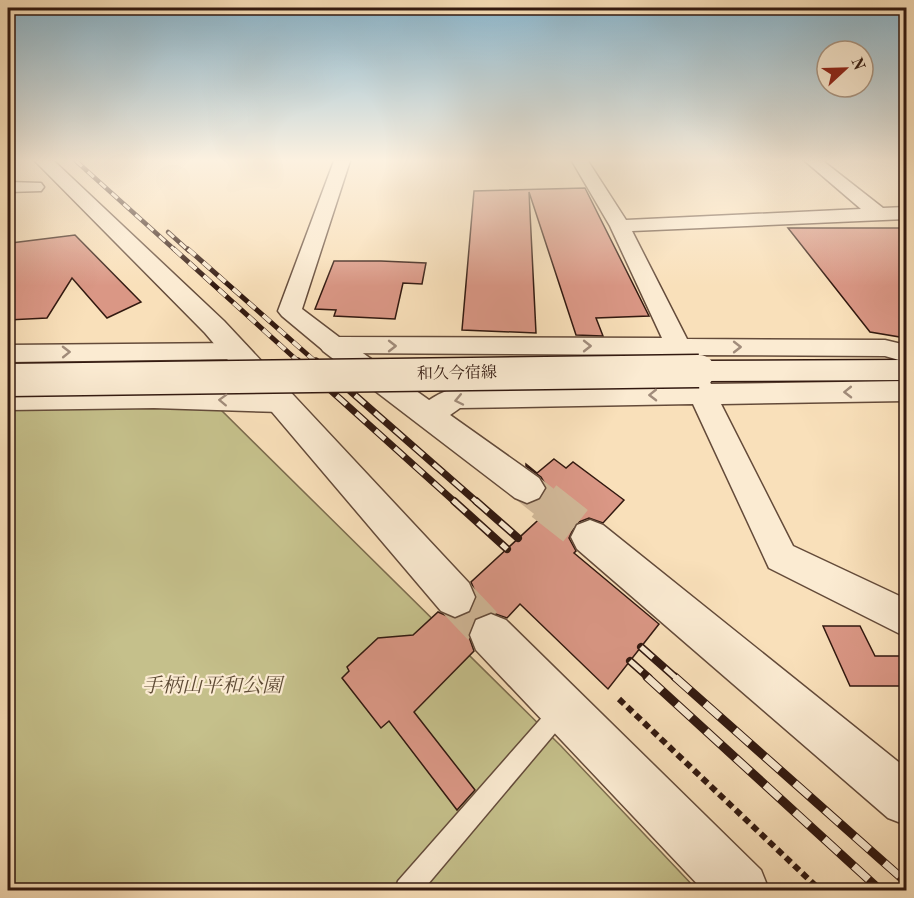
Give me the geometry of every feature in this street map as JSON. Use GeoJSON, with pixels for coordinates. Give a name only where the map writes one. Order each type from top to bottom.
{"type":"FeatureCollection","features":[{"type":"Feature","properties":{"kind":"street"},"geometry":{"type":"LineString","coordinates":[[79,203],[120,233],[237,351],[418,558],[455,597]]}},
{"type":"Feature","properties":{"kind":"street"},"geometry":{"type":"LineString","coordinates":[[327,203],[290,311],[527,488]]}},
{"type":"Feature","properties":{"kind":"street"},"geometry":{"type":"LineString","coordinates":[[606,203],[620,226],[679,347],[700,383],[781,557],[906,618]]}},
{"type":"Feature","properties":{"kind":"street"},"geometry":{"type":"LineString","coordinates":[[864,203],[878,214]]}},
{"type":"Feature","properties":{"kind":"street"},"geometry":{"type":"LineString","coordinates":[[620,226],[906,213]]}},
{"type":"Feature","properties":{"kind":"street"},"geometry":{"type":"LineString","coordinates":[[333,345],[885,348],[906,352]]}},
{"type":"Feature","properties":{"kind":"street"},"geometry":{"type":"LineString","coordinates":[[8,354],[237,351]]}},
{"type":"Feature","properties":{"kind":"street","name":"和久今宿線"},"geometry":{"type":"LineString","coordinates":[[8,380],[700,383],[906,370]]}},
{"type":"Feature","properties":{"kind":"street"},"geometry":{"type":"LineString","coordinates":[[430,414],[455,398],[700,383],[906,391]]}},
{"type":"Feature","properties":{"kind":"street"},"geometry":{"type":"LineString","coordinates":[[8,400],[154,398],[282,402]]}},
{"type":"Feature","properties":{"kind":"street"},"geometry":{"type":"LineString","coordinates":[[590,537],[906,800]]}},
{"type":"Feature","properties":{"kind":"street"},"geometry":{"type":"LineString","coordinates":[[491,635],[554,718],[741,891]]}},
{"type":"Feature","properties":{"kind":"lane"},"geometry":{"type":"LineString","coordinates":[[407,891],[554,718]]}},
{"type":"Feature","properties":{"kind":"path"},"geometry":{"type":"LineString","coordinates":[[620,699],[820,891]]}},
{"type":"Feature","properties":{"kind":"green space","name":"手柄山平和公園"},"geometry":{"type":"Polygon","coordinates":[[[201,406],[221,410],[561,746],[697,890],[8,890],[8,410],[201,406]]]}},
{"type":"Feature","properties":{"kind":"building"},"geometry":{"type":"Polygon","coordinates":[[[473,203],[530,203],[536,333],[462,330],[473,203]]]}},
{"type":"Feature","properties":{"kind":"building"},"geometry":{"type":"Polygon","coordinates":[[[533,203],[592,203],[649,316],[596,318],[603,336],[576,335],[533,203]]]}},
{"type":"Feature","properties":{"kind":"building"},"geometry":{"type":"Polygon","coordinates":[[[788,228],[906,228],[906,338],[870,332],[788,228]]]}},
{"type":"Feature","properties":{"kind":"building"},"geometry":{"type":"Polygon","coordinates":[[[75,235],[141,302],[107,318],[72,278],[47,318],[8,320],[8,250],[11,243],[75,235]]]}},
{"type":"Feature","properties":{"kind":"building"},"geometry":{"type":"Polygon","coordinates":[[[334,261],[426,263],[422,284],[403,283],[395,319],[334,316],[336,310],[315,309],[334,261]]]}},
{"type":"Feature","properties":{"kind":"building"},"geometry":{"type":"Polygon","coordinates":[[[554,459],[566,468],[573,462],[624,500],[603,523],[589,518],[576,523],[569,538],[576,551],[574,553],[659,624],[608,689],[520,604],[507,618],[490,612],[475,618],[468,634],[474,651],[414,712],[475,790],[457,810],[389,721],[381,728],[342,678],[349,671],[347,667],[378,638],[413,635],[438,612],[454,619],[471,612],[477,596],[471,582],[548,511],[537,501],[541,499],[547,487],[541,477],[526,464],[537,473],[554,459]]]}},
{"type":"Feature","properties":{"kind":"building"},"geometry":{"type":"Polygon","coordinates":[[[823,626],[860,626],[875,656],[906,656],[906,686],[850,686],[823,626]]]}},
{"type":"Feature","properties":{"kind":"tunnel"},"geometry":{"type":"LineString","coordinates":[[527,488],[546,503]]}},
{"type":"Feature","properties":{"kind":"tunnel"},"geometry":{"type":"LineString","coordinates":[[544,501],[590,537]]}},
{"type":"Feature","properties":{"kind":"tunnel"},"geometry":{"type":"LineString","coordinates":[[455,597],[491,635]]}},
{"type":"Feature","properties":{"kind":"railway"},"geometry":{"type":"LineString","coordinates":[[123,203],[176,251]]}},
{"type":"Feature","properties":{"kind":"railway"},"geometry":{"type":"LineString","coordinates":[[168,232],[189,251]]}},
{"type":"Feature","properties":{"kind":"railway"},"geometry":{"type":"LineString","coordinates":[[174,249],[300,363]]}},
{"type":"Feature","properties":{"kind":"railway"},"geometry":{"type":"LineString","coordinates":[[188,249],[317,363]]}},
{"type":"Feature","properties":{"kind":"railway"},"geometry":{"type":"LineString","coordinates":[[298,361],[456,503]]}},
{"type":"Feature","properties":{"kind":"railway"},"geometry":{"type":"LineString","coordinates":[[316,361],[478,503]]}},
{"type":"Feature","properties":{"kind":"railway"},"geometry":{"type":"LineString","coordinates":[[454,501],[507,549]]}},
{"type":"Feature","properties":{"kind":"railway"},"geometry":{"type":"LineString","coordinates":[[476,501],[518,538]]}},
{"type":"Feature","properties":{"kind":"railway"},"geometry":{"type":"LineString","coordinates":[[641,647],[676,678]]}},
{"type":"Feature","properties":{"kind":"railway"},"geometry":{"type":"LineString","coordinates":[[630,661],[649,678]]}},
{"type":"Feature","properties":{"kind":"railway"},"geometry":{"type":"LineString","coordinates":[[647,677],[880,890]]}},
{"type":"Feature","properties":{"kind":"railway"},"geometry":{"type":"LineString","coordinates":[[675,677],[906,882]]}}]}
